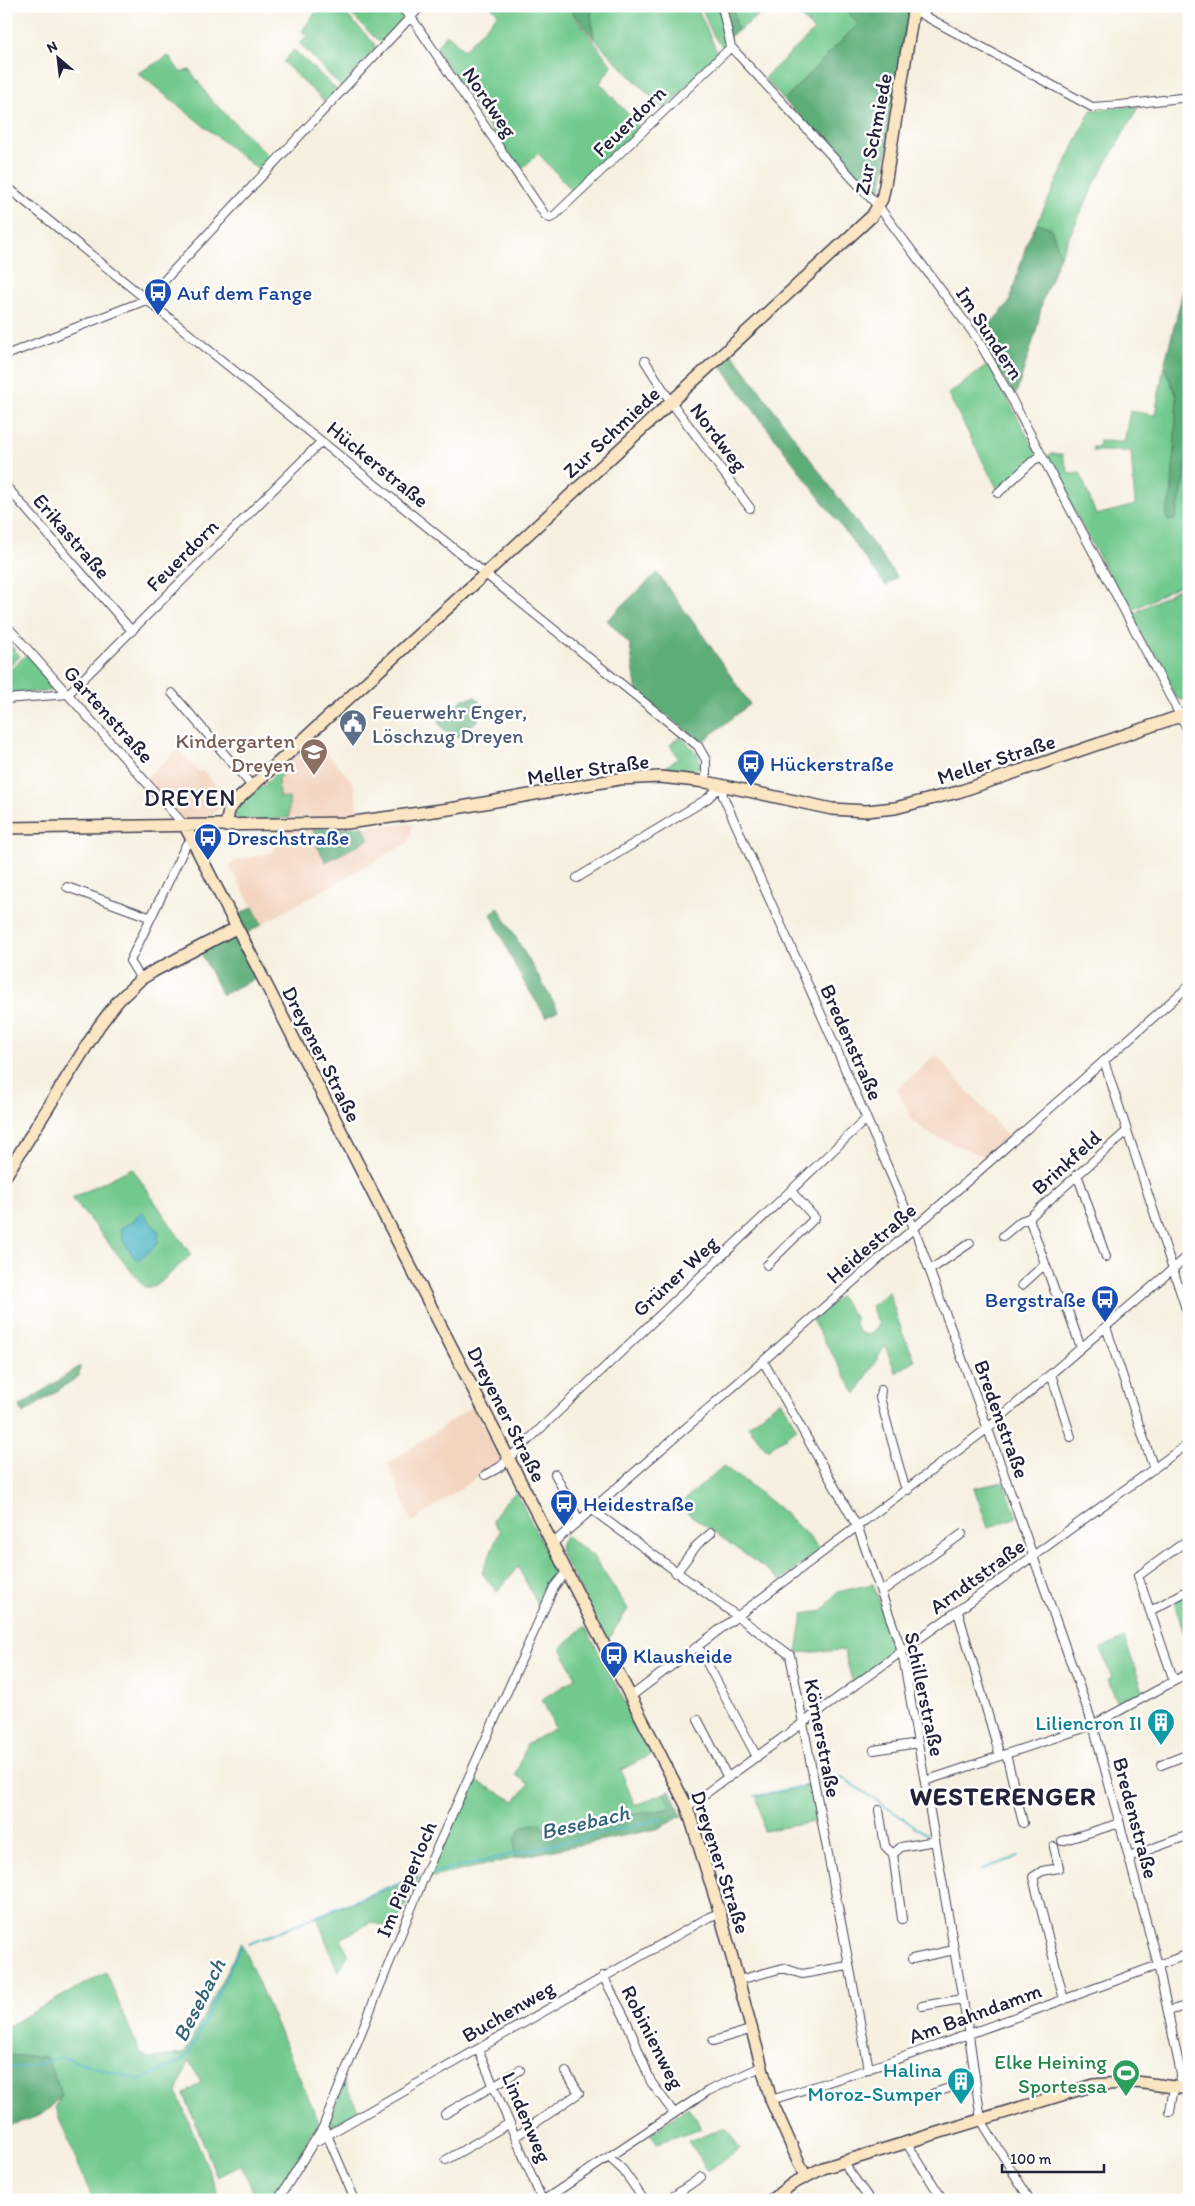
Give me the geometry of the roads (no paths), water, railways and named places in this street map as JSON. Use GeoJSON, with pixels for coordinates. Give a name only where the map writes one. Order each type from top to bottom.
{"type":"FeatureCollection","features":[{"type":"Feature","properties":{"kind":"street","name":"Nordweg"},"geometry":{"type":"LineString","coordinates":[[399,6],[411,17],[546,215],[550,218]]}},
{"type":"Feature","properties":{"kind":"street"},"geometry":{"type":"LineString","coordinates":[[6,355],[146,300],[421,6]]}},
{"type":"Feature","properties":{"kind":"street"},"geometry":{"type":"LineString","coordinates":[[722,6],[731,48]]}},
{"type":"Feature","properties":{"kind":"street"},"geometry":{"type":"LineString","coordinates":[[914,8],[1092,107],[1121,106],[1189,97]]}},
{"type":"Feature","properties":{"kind":"street","name":"Zur Schmiede"},"geometry":{"type":"LineString","coordinates":[[226,826],[232,805],[252,786],[865,224],[879,207],[885,185],[914,8]]}},
{"type":"Feature","properties":{"kind":"street","name":"Im Sundern"},"geometry":{"type":"LineString","coordinates":[[731,48],[879,207],[977,338],[1185,715],[1189,732]]}},
{"type":"Feature","properties":{"kind":"street","name":"Feuerdorn"},"geometry":{"type":"LineString","coordinates":[[550,218],[555,216],[731,48]]}},
{"type":"Feature","properties":{"kind":"street","name":"Hückerstraße"},"geometry":{"type":"LineString","coordinates":[[6,186],[698,746],[706,760],[706,782]]}},
{"type":"Feature","properties":{"kind":"street","name":"Nordweg"},"geometry":{"type":"LineString","coordinates":[[645,361],[671,402],[750,508]]}},
{"type":"Feature","properties":{"kind":"street","name":"Feuerdorn"},"geometry":{"type":"LineString","coordinates":[[68,694],[321,442]]}},
{"type":"Feature","properties":{"kind":"street"},"geometry":{"type":"LineString","coordinates":[[998,493],[1034,460],[1042,456]]}},
{"type":"Feature","properties":{"kind":"street","name":"Erikastraße"},"geometry":{"type":"LineString","coordinates":[[6,486],[132,631]]}},
{"type":"Feature","properties":{"kind":"street","name":"Gartenstraße"},"geometry":{"type":"LineString","coordinates":[[6,625],[185,826]]}},
{"type":"Feature","properties":{"kind":"street"},"geometry":{"type":"LineString","coordinates":[[172,693],[252,786]]}},
{"type":"Feature","properties":{"kind":"street"},"geometry":{"type":"LineString","coordinates":[[6,699],[68,694]]}},
{"type":"Feature","properties":{"kind":"street","name":"Meller Straße"},"geometry":{"type":"LineString","coordinates":[[6,828],[347,823],[456,808],[619,779],[660,777],[706,782],[832,809],[866,811],[895,808],[958,792],[1185,715]]}},
{"type":"Feature","properties":{"kind":"street"},"geometry":{"type":"LineString","coordinates":[[577,878],[707,798],[722,785]]}},
{"type":"Feature","properties":{"kind":"street","name":"Bredenstraße"},"geometry":{"type":"LineString","coordinates":[[722,785],[723,796],[914,1228],[1094,1725],[1158,1965],[1181,2074],[1181,2088],[1170,2112]]}},
{"type":"Feature","properties":{"kind":"street","name":"Dreyener Straße"},"geometry":{"type":"LineString","coordinates":[[185,826],[687,1807],[720,1913],[771,2100],[805,2176]]}},
{"type":"Feature","properties":{"kind":"street"},"geometry":{"type":"LineString","coordinates":[[141,979],[130,961],[149,917],[186,846],[193,841]]}},
{"type":"Feature","properties":{"kind":"street"},"geometry":{"type":"LineString","coordinates":[[68,887],[149,917]]}},
{"type":"Feature","properties":{"kind":"street"},"geometry":{"type":"LineString","coordinates":[[6,1175],[99,1026],[118,1001],[141,979],[236,928]]}},
{"type":"Feature","properties":{"kind":"street","name":"Heidestraße"},"geometry":{"type":"LineString","coordinates":[[552,1544],[1189,986]]}},
{"type":"Feature","properties":{"kind":"street"},"geometry":{"type":"LineString","coordinates":[[1104,1061],[1189,1318]]}},
{"type":"Feature","properties":{"kind":"street","name":"Grüner Weg"},"geometry":{"type":"LineString","coordinates":[[485,1476],[500,1467],[866,1119]]}},
{"type":"Feature","properties":{"kind":"street","name":"Brinkfeld"},"geometry":{"type":"LineString","coordinates":[[1003,1236],[1021,1221],[1028,1218],[1126,1131]]}},
{"type":"Feature","properties":{"kind":"street"},"geometry":{"type":"LineString","coordinates":[[1077,1174],[1106,1258]]}},
{"type":"Feature","properties":{"kind":"street"},"geometry":{"type":"LineString","coordinates":[[767,1265],[815,1218],[791,1191]]}},
{"type":"Feature","properties":{"kind":"street","name":"Brinkfeld"},"geometry":{"type":"LineString","coordinates":[[1028,1218],[1055,1292],[1068,1310],[1081,1348]]}},
{"type":"Feature","properties":{"kind":"street"},"geometry":{"type":"LineString","coordinates":[[930,1270],[970,1243]]}},
{"type":"Feature","properties":{"kind":"street"},"geometry":{"type":"LineString","coordinates":[[630,1697],[858,1528],[988,1428],[1189,1255]]}},
{"type":"Feature","properties":{"kind":"street"},"geometry":{"type":"LineString","coordinates":[[1022,1286],[1044,1265]]}},
{"type":"Feature","properties":{"kind":"street"},"geometry":{"type":"LineString","coordinates":[[1106,1327],[1154,1469]]}},
{"type":"Feature","properties":{"kind":"street","name":"Schillerstraße"},"geometry":{"type":"LineString","coordinates":[[763,1361],[858,1528],[902,1652],[969,2035],[981,2120]]}},
{"type":"Feature","properties":{"kind":"street"},"geometry":{"type":"LineString","coordinates":[[1051,1374],[1071,1438]]}},
{"type":"Feature","properties":{"kind":"street"},"geometry":{"type":"LineString","coordinates":[[882,1390],[880,1398],[904,1484],[908,1490]]}},
{"type":"Feature","properties":{"kind":"street","name":"Arndtstraße"},"geometry":{"type":"LineString","coordinates":[[687,1807],[1189,1443]]}},
{"type":"Feature","properties":{"kind":"street"},"geometry":{"type":"LineString","coordinates":[[555,1474],[579,1520]]}},
{"type":"Feature","properties":{"kind":"street","name":"Körnerstraße"},"geometry":{"type":"LineString","coordinates":[[591,1509],[790,1655],[869,2069]]}},
{"type":"Feature","properties":{"kind":"street"},"geometry":{"type":"LineString","coordinates":[[676,1573],[697,1544],[711,1533]]}},
{"type":"Feature","properties":{"kind":"street"},"geometry":{"type":"LineString","coordinates":[[881,1592],[962,1534]]}},
{"type":"Feature","properties":{"kind":"street"},"geometry":{"type":"LineString","coordinates":[[1174,1681],[1138,1576],[1189,1539]]}},
{"type":"Feature","properties":{"kind":"street","name":"Im Pieperloch"},"geometry":{"type":"LineString","coordinates":[[325,2131],[424,1877],[554,1587],[566,1572]]}},
{"type":"Feature","properties":{"kind":"street"},"geometry":{"type":"LineString","coordinates":[[1150,1610],[1189,1590]]}},
{"type":"Feature","properties":{"kind":"street"},"geometry":{"type":"LineString","coordinates":[[958,1612],[1023,1823]]}},
{"type":"Feature","properties":{"kind":"street"},"geometry":{"type":"LineString","coordinates":[[698,1646],[757,1757]]}},
{"type":"Feature","properties":{"kind":"street"},"geometry":{"type":"LineString","coordinates":[[925,1781],[1094,1725],[1189,1672]]}},
{"type":"Feature","properties":{"kind":"street"},"geometry":{"type":"LineString","coordinates":[[698,1720],[728,1778]]}},
{"type":"Feature","properties":{"kind":"street"},"geometry":{"type":"LineString","coordinates":[[874,1750],[918,1743]]}},
{"type":"Feature","properties":{"kind":"street"},"geometry":{"type":"LineString","coordinates":[[1161,1765],[1189,1754]]}},
{"type":"Feature","properties":{"kind":"street"},"geometry":{"type":"LineString","coordinates":[[879,1810],[885,1846],[893,1854],[902,1919]]}},
{"type":"Feature","properties":{"kind":"street"},"geometry":{"type":"LineString","coordinates":[[1062,1841],[1120,1823]]}},
{"type":"Feature","properties":{"kind":"street"},"geometry":{"type":"LineString","coordinates":[[1128,1858],[1189,1835]]}},
{"type":"Feature","properties":{"kind":"street"},"geometry":{"type":"LineString","coordinates":[[893,1854],[901,1847],[935,1841]]}},
{"type":"Feature","properties":{"kind":"street"},"geometry":{"type":"LineString","coordinates":[[1054,1847],[1059,1868],[1042,1871],[1033,1877],[1064,2000]]}},
{"type":"Feature","properties":{"kind":"street","name":"Buchenweg"},"geometry":{"type":"LineString","coordinates":[[278,2200],[315,2142],[325,2131],[478,2049],[708,1917],[720,1913]]}},
{"type":"Feature","properties":{"kind":"street"},"geometry":{"type":"LineString","coordinates":[[912,1959],[954,1950]]}},
{"type":"Feature","properties":{"kind":"street","name":"Am Bahndamm"},"geometry":{"type":"LineString","coordinates":[[771,2100],[969,2035],[1189,1954]]}},
{"type":"Feature","properties":{"kind":"street"},"geometry":{"type":"LineString","coordinates":[[739,1980],[783,1968],[802,1974],[848,1966]]}},
{"type":"Feature","properties":{"kind":"street","name":"Robinienweg"},"geometry":{"type":"LineString","coordinates":[[603,1976],[627,2022],[651,2082],[674,2113]]}},
{"type":"Feature","properties":{"kind":"street"},"geometry":{"type":"LineString","coordinates":[[922,2006],[962,1998]]}},
{"type":"Feature","properties":{"kind":"street"},"geometry":{"type":"LineString","coordinates":[[1168,2011],[1189,2005]]}},
{"type":"Feature","properties":{"kind":"street"},"geometry":{"type":"LineString","coordinates":[[712,2041],[753,2029]]}},
{"type":"Feature","properties":{"kind":"street","name":"Lindenweg"},"geometry":{"type":"LineString","coordinates":[[478,2049],[543,2200]]}},
{"type":"Feature","properties":{"kind":"street"},"geometry":{"type":"LineString","coordinates":[[543,2200],[610,2158],[708,2091],[763,2066]]}},
{"type":"Feature","properties":{"kind":"street"},"geometry":{"type":"LineString","coordinates":[[445,2114],[520,2070]]}},
{"type":"Feature","properties":{"kind":"street"},"geometry":{"type":"LineString","coordinates":[[516,2137],[579,2093],[566,2072]]}},
{"type":"Feature","properties":{"kind":"street"},"geometry":{"type":"LineString","coordinates":[[929,2095],[975,2079]]}},
{"type":"Feature","properties":{"kind":"street"},"geometry":{"type":"LineString","coordinates":[[771,2200],[805,2176],[845,2161],[1104,2083],[1136,2082],[1181,2088]]}},
{"type":"Feature","properties":{"kind":"street"},"geometry":{"type":"LineString","coordinates":[[981,2120],[1030,2200]]}},
{"type":"Feature","properties":{"kind":"street"},"geometry":{"type":"LineString","coordinates":[[446,2160],[510,2123]]}},
{"type":"Feature","properties":{"kind":"street"},"geometry":{"type":"LineString","coordinates":[[325,2131],[355,2200]]}},
{"type":"Feature","properties":{"kind":"street"},"geometry":{"type":"LineString","coordinates":[[906,2142],[943,2200]]}},
{"type":"Feature","properties":{"kind":"street"},"geometry":{"type":"LineString","coordinates":[[610,2158],[623,2170],[644,2200]]}},
{"type":"Feature","properties":{"kind":"street"},"geometry":{"type":"LineString","coordinates":[[845,2161],[849,2172],[870,2200]]}},
{"type":"Feature","properties":{"kind":"street"},"geometry":{"type":"LineString","coordinates":[[668,2200],[701,2177]]}},
{"type":"Feature","properties":{"kind":"water"},"geometry":{"type":"Polygon","coordinates":[[[141,1211],[159,1232],[158,1242],[142,1259],[136,1260],[123,1240],[120,1228],[134,1221],[141,1211]]]}},
{"type":"Feature","properties":{"kind":"waterway","name":"Besebach"},"geometry":{"type":"LineString","coordinates":[[818,1783],[842,1777],[926,1834]]}},
{"type":"Feature","properties":{"kind":"waterway","name":"Besebach"},"geometry":{"type":"LineString","coordinates":[[755,1796],[809,1785]]}},
{"type":"Feature","properties":{"kind":"waterway","name":"Besebach"},"geometry":{"type":"LineString","coordinates":[[428,1874],[662,1819]]}},
{"type":"Feature","properties":{"kind":"waterway","name":"Besebach"},"geometry":{"type":"LineString","coordinates":[[982,1869],[1018,1857]]}},
{"type":"Feature","properties":{"kind":"waterway","name":"Besebach"},"geometry":{"type":"LineString","coordinates":[[249,1944],[420,1874]]}},
{"type":"Feature","properties":{"kind":"waterway","name":"Besebach"},"geometry":{"type":"LineString","coordinates":[[6,2068],[29,2067],[62,2057],[139,2080],[180,2062],[189,2054],[240,1948],[243,1947]]}},
{"type":"Feature","properties":{"kind":"place","name":"Auf dem Fange"},"geometry":{"type":"Point","coordinates":[158,316]}},
{"type":"Feature","properties":{"kind":"place","name":"Feuerwehr Enger, Löschzug Dreyen"},"geometry":{"type":"Point","coordinates":[353,747]}},
{"type":"Feature","properties":{"kind":"place","name":"Kindergarten Dreyen"},"geometry":{"type":"Point","coordinates":[314,776]}},
{"type":"Feature","properties":{"kind":"place","name":"Hückerstraße"},"geometry":{"type":"Point","coordinates":[751,787]}},
{"type":"Feature","properties":{"kind":"place","name":"Dreschstraße"},"geometry":{"type":"Point","coordinates":[208,861]}},
{"type":"Feature","properties":{"kind":"place","name":"Bergstraße"},"geometry":{"type":"Point","coordinates":[1105,1323]}},
{"type":"Feature","properties":{"kind":"place","name":"Heidestraße"},"geometry":{"type":"Point","coordinates":[564,1527]}},
{"type":"Feature","properties":{"kind":"place","name":"Klausheide"},"geometry":{"type":"Point","coordinates":[614,1679]}},
{"type":"Feature","properties":{"kind":"place","name":"Liliencron II"},"geometry":{"type":"Point","coordinates":[1161,1746]}},
{"type":"Feature","properties":{"kind":"place","name":"Elke Heining Sportessa"},"geometry":{"type":"Point","coordinates":[1126,2097]}},
{"type":"Feature","properties":{"kind":"place","name":"Halina Moroz-Sumper"},"geometry":{"type":"Point","coordinates":[961,2105]}},
{"type":"Feature","properties":{"kind":"district","name":"DREYEN"},"geometry":{"type":"Point","coordinates":[190,797]}},
{"type":"Feature","properties":{"kind":"district","name":"WESTERENGER"},"geometry":{"type":"Point","coordinates":[1003,1796]}}]}
